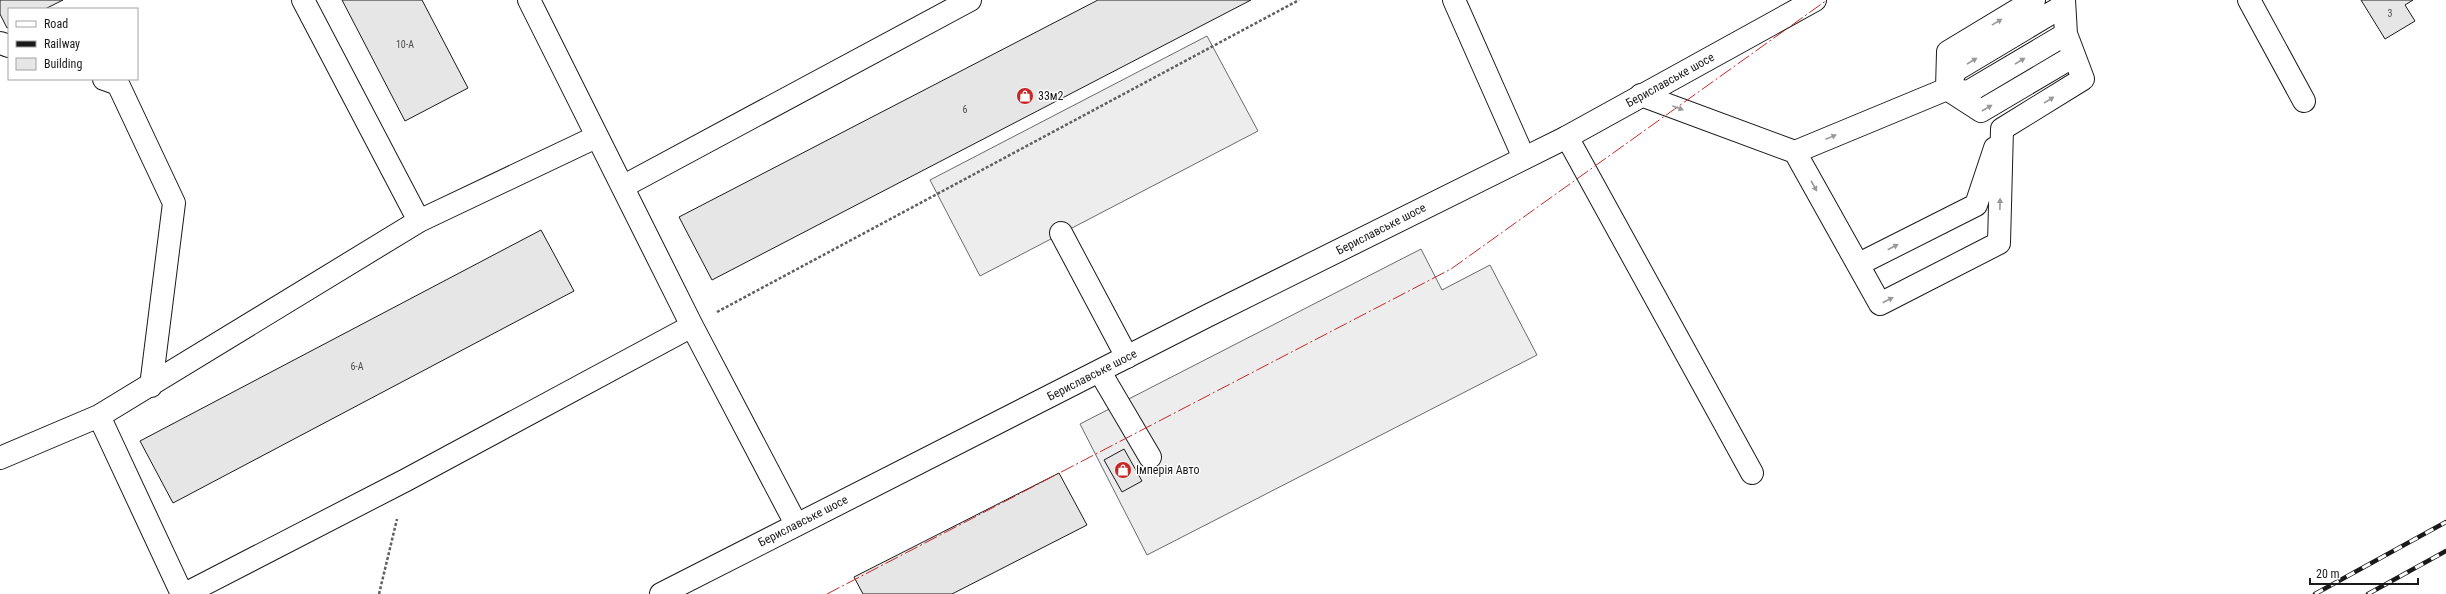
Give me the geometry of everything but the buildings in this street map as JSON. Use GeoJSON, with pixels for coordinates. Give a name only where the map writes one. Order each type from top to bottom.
{"type":"FeatureCollection","features":[{"type":"Feature","properties":{"kind":"street"},"geometry":{"type":"LineString","coordinates":[[303,0],[419,221]]}},
{"type":"Feature","properties":{"kind":"street"},"geometry":{"type":"LineString","coordinates":[[529,0],[596,136],[624,186],[692,326],[796,524]]}},
{"type":"Feature","properties":{"kind":"street"},"geometry":{"type":"LineString","coordinates":[[624,186],[970,0]]}},
{"type":"Feature","properties":{"kind":"street"},"geometry":{"type":"LineString","coordinates":[[1454,0],[1524,158]]}},
{"type":"Feature","properties":{"kind":"street","name":"Бериславське шосе"},"geometry":{"type":"LineString","coordinates":[[661,594],[1127,357],[1567,137],[1815,0]]}},
{"type":"Feature","properties":{"kind":"street"},"geometry":{"type":"LineString","coordinates":[[1947,89],[1948,52],[2034,0]]}},
{"type":"Feature","properties":{"kind":"street"},"geometry":{"type":"LineString","coordinates":[[2249,0],[2304,101]]}},
{"type":"Feature","properties":{"kind":"street"},"geometry":{"type":"LineString","coordinates":[[1859,264],[1976,205],[2002,129],[2083,79],[2066,34],[2063,3],[1956,70],[1947,89]]}},
{"type":"Feature","properties":{"kind":"street"},"geometry":{"type":"LineString","coordinates":[[1795,152],[1947,89],[1968,92],[2066,34]]}},
{"type":"Feature","properties":{"kind":"street"},"geometry":{"type":"LineString","coordinates":[[1947,89],[1981,111],[2074,56]]}},
{"type":"Feature","properties":{"kind":"street"},"geometry":{"type":"LineString","coordinates":[[107,80],[118,84],[174,203],[151,386]]}},
{"type":"Feature","properties":{"kind":"street"},"geometry":{"type":"LineString","coordinates":[[1641,95],[1795,152],[1880,304],[2000,243],[2002,129]]}},
{"type":"Feature","properties":{"kind":"street"},"geometry":{"type":"LineString","coordinates":[[0,458],[99,416],[151,386],[419,221],[596,136]]}},
{"type":"Feature","properties":{"kind":"street"},"geometry":{"type":"LineString","coordinates":[[1567,137],[1752,473]]}},
{"type":"Feature","properties":{"kind":"street"},"geometry":{"type":"LineString","coordinates":[[1062,233],[1127,357]]}},
{"type":"Feature","properties":{"kind":"street"},"geometry":{"type":"LineString","coordinates":[[99,416],[183,594],[406,480],[692,326]]}},
{"type":"Feature","properties":{"kind":"street"},"geometry":{"type":"LineString","coordinates":[[1100,372],[1150,457]]}},
{"type":"Feature","properties":{"kind":"path"},"geometry":{"type":"LineString","coordinates":[[692,326],[1298,0]]}},
{"type":"Feature","properties":{"kind":"path"},"geometry":{"type":"LineString","coordinates":[[378,594],[406,480]]}},
{"type":"Feature","properties":{"kind":"shaded area"},"geometry":{"type":"Polygon","coordinates":[[[1207,36],[1258,131],[980,276],[930,180],[1207,36]]]}},
{"type":"Feature","properties":{"kind":"shaded area"},"geometry":{"type":"Polygon","coordinates":[[[1421,249],[1442,290],[1490,265],[1537,355],[1147,555],[1080,424],[1421,249]]]}},
{"type":"Feature","properties":{"kind":"railway"},"geometry":{"type":"LineString","coordinates":[[2315,594],[2446,522]]}},
{"type":"Feature","properties":{"kind":"railway"},"geometry":{"type":"LineString","coordinates":[[2368,594],[2446,551]]}},
{"type":"Feature","properties":{"kind":"power"},"geometry":{"type":"LineString","coordinates":[[827,594],[1451,269],[1827,0]]}},
{"type":"Feature","properties":{"kind":"place","name":"33м2"},"geometry":{"type":"Point","coordinates":[1025,96]}},
{"type":"Feature","properties":{"kind":"place","name":"Імперія Авто"},"geometry":{"type":"Point","coordinates":[1123,470]}}]}
